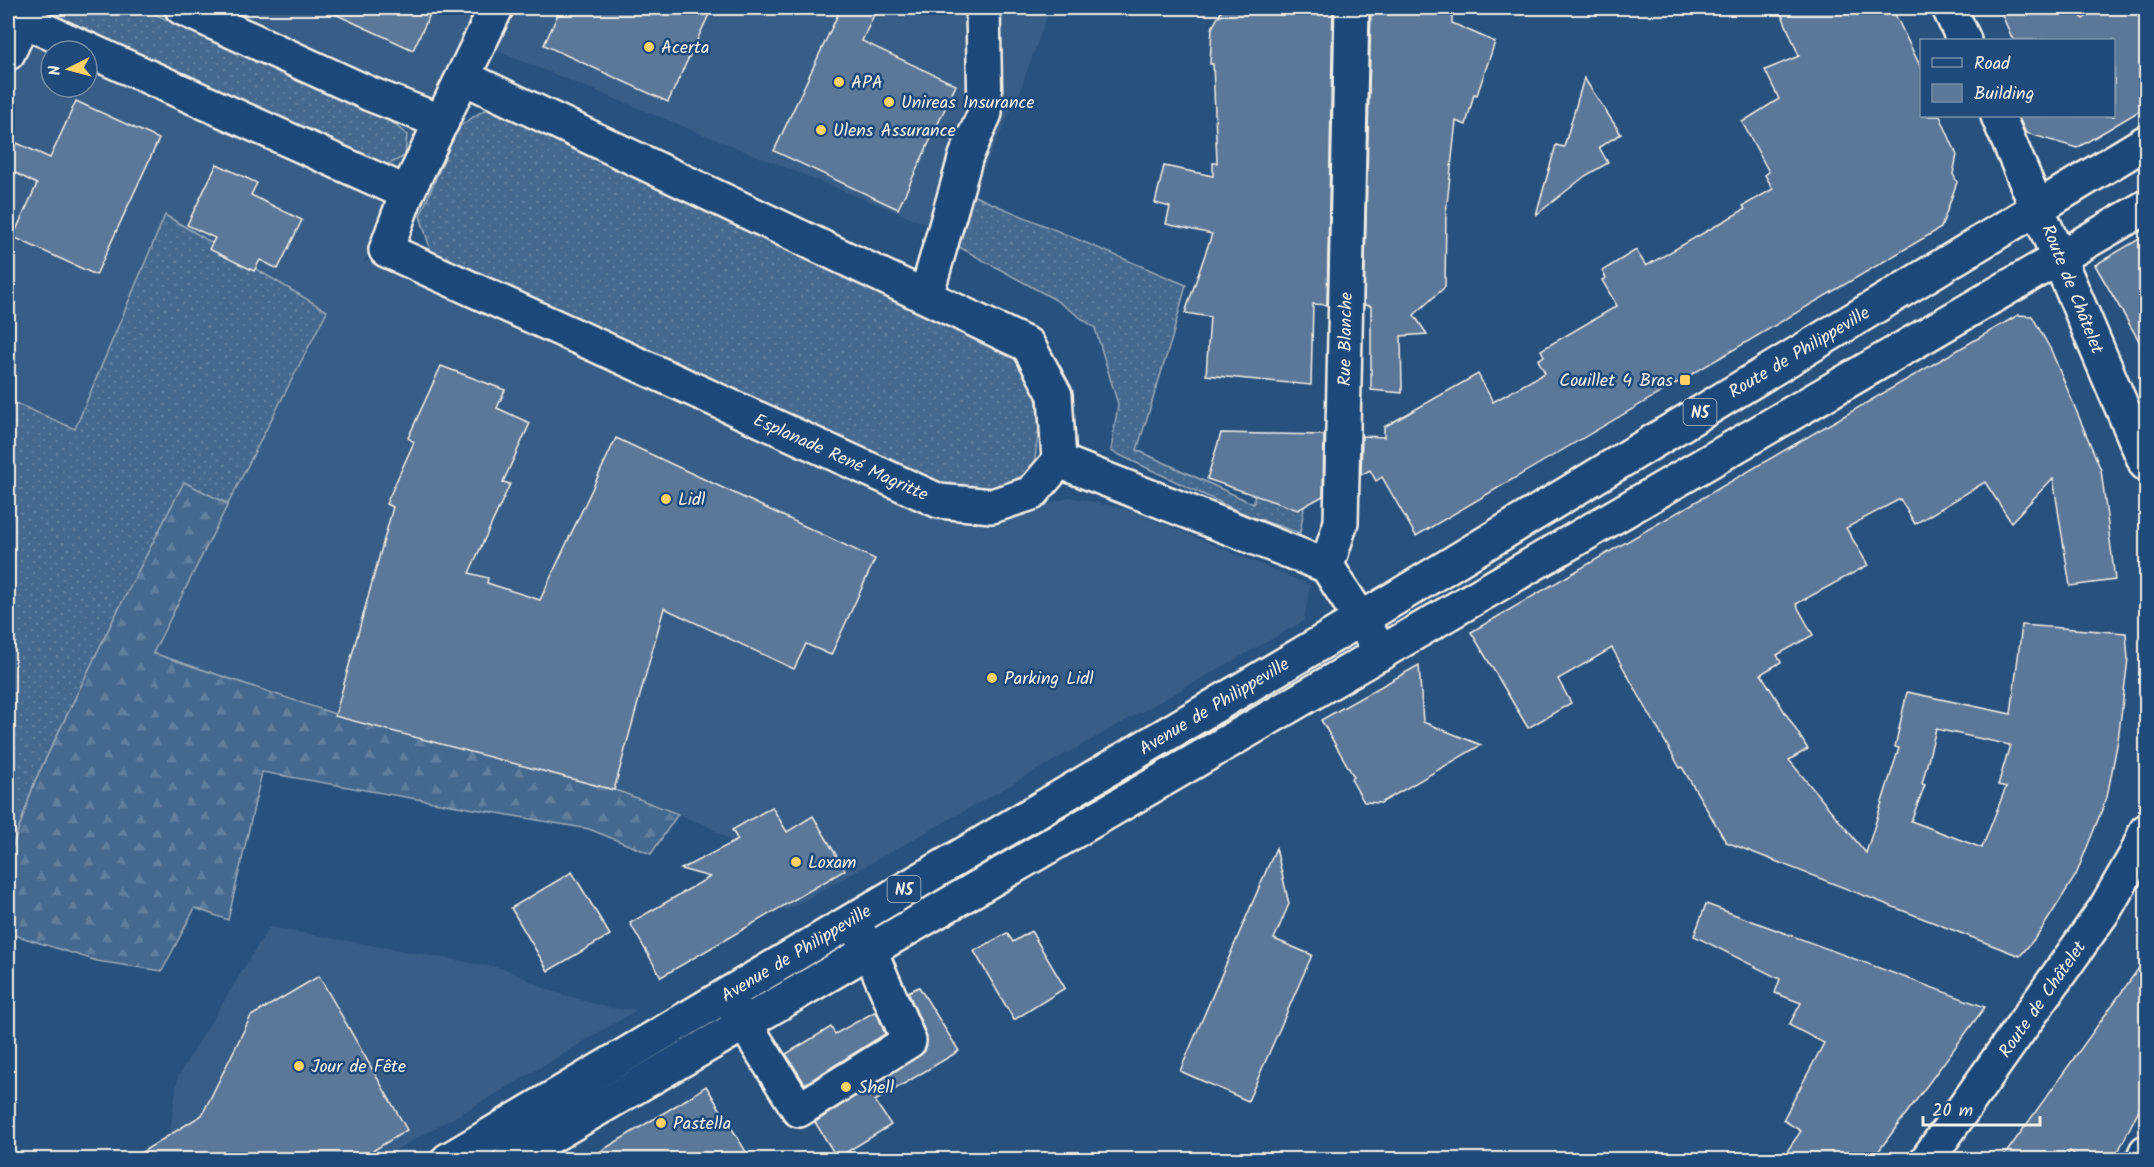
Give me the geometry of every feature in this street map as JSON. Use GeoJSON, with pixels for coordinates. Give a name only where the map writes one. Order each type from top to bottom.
{"type":"FeatureCollection","features":[{"type":"Feature","properties":{"kind":"street"},"geometry":{"type":"LineString","coordinates":[[182,8],[234,18],[370,94],[442,122]]}},
{"type":"Feature","properties":{"kind":"street"},"geometry":{"type":"LineString","coordinates":[[8,54],[26,14],[407,194],[496,8]]}},
{"type":"Feature","properties":{"kind":"street"},"geometry":{"type":"LineString","coordinates":[[926,296],[966,156],[985,112],[983,8]]}},
{"type":"Feature","properties":{"kind":"street","name":"Rue Blanche"},"geometry":{"type":"LineString","coordinates":[[1327,566],[1341,522],[1352,8]]}},
{"type":"Feature","properties":{"kind":"street"},"geometry":{"type":"LineString","coordinates":[[1949,8],[1964,39]]}},
{"type":"Feature","properties":{"kind":"street"},"geometry":{"type":"LineString","coordinates":[[463,76],[1028,345],[1055,395],[1059,461],[1327,566],[1382,652]]}},
{"type":"Feature","properties":{"kind":"street","name":"Route de Châtelet"},"geometry":{"type":"LineString","coordinates":[[1998,117],[2146,464]]}},
{"type":"Feature","properties":{"kind":"street","name":"Route de Philippeville"},"geometry":{"type":"LineString","coordinates":[[1361,619],[2146,142]]}},
{"type":"Feature","properties":{"kind":"street","name":"Esplanade René Magritte"},"geometry":{"type":"LineString","coordinates":[[407,194],[386,250],[939,501],[992,506],[1032,493],[1059,461]]}},
{"type":"Feature","properties":{"kind":"street","name":"N5"},"geometry":{"type":"LineString","coordinates":[[1382,652],[2146,207]]}},
{"type":"Feature","properties":{"kind":"street","name":"Avenue de Philippeville"},"geometry":{"type":"LineString","coordinates":[[448,1160],[1361,619]]}},
{"type":"Feature","properties":{"kind":"street","name":"Avenue de Philippeville"},"geometry":{"type":"LineString","coordinates":[[510,1160],[1382,652]]}},
{"type":"Feature","properties":{"kind":"street","name":"Route de Châtelet"},"geometry":{"type":"LineString","coordinates":[[1927,1160],[2105,909],[2136,855],[2146,831]]}},
{"type":"Feature","properties":{"kind":"street"},"geometry":{"type":"LineString","coordinates":[[726,995],[799,1110],[909,1041],[870,951],[852,920]]}},
{"type":"Feature","properties":{"kind":"street"},"geometry":{"type":"LineString","coordinates":[[2143,1160],[2146,1152]]}},
{"type":"Feature","properties":{"kind":"shaded area"},"geometry":{"type":"Polygon","coordinates":[[[8,8],[1050,8],[1018,96],[953,235],[479,44],[399,213],[363,262],[430,249],[955,503],[1020,513],[1070,497],[1130,510],[1310,585],[1304,621],[785,911],[754,856],[707,826],[678,814],[621,792],[354,719],[152,653],[327,311],[165,215],[75,430],[8,400],[8,8]]]}},
{"type":"Feature","properties":{"kind":"shaded area"},"geometry":{"type":"Polygon","coordinates":[[[269,927],[506,969],[548,990],[609,1008],[637,1010],[491,1097],[379,1159],[172,1160],[167,1150],[178,1076],[269,927]]]}},
{"type":"Feature","properties":{"kind":"green space"},"geometry":{"type":"Polygon","coordinates":[[[54,8],[142,8],[393,123],[407,135],[405,156],[389,164],[374,163],[60,17],[54,8]]]}},
{"type":"Feature","properties":{"kind":"green space"},"geometry":{"type":"Polygon","coordinates":[[[484,110],[513,113],[1007,347],[1035,386],[1039,426],[1034,468],[994,494],[951,492],[433,258],[420,216],[458,127],[484,110]]]}},
{"type":"Feature","properties":{"kind":"green space"},"geometry":{"type":"Polygon","coordinates":[[[972,195],[1186,285],[1137,450],[1254,504],[1255,483],[1308,484],[1300,533],[1249,516],[1111,451],[1118,404],[1095,328],[1054,299],[957,246],[972,195]]]}},
{"type":"Feature","properties":{"kind":"green space"},"geometry":{"type":"Polygon","coordinates":[[[165,215],[327,311],[228,504],[184,483],[111,624],[35,781],[8,861],[8,400],[75,429],[165,215]]]}},
{"type":"Feature","properties":{"kind":"green space"},"geometry":{"type":"Polygon","coordinates":[[[184,482],[228,504],[153,653],[341,716],[621,792],[678,814],[651,854],[589,829],[262,772],[228,920],[195,908],[162,971],[97,961],[8,933],[8,861],[35,781],[111,624],[184,482]]]}},
{"type":"Feature","properties":{"kind":"building"},"geometry":{"type":"Polygon","coordinates":[[[322,8],[433,8],[413,50],[322,8]]]}},
{"type":"Feature","properties":{"kind":"building"},"geometry":{"type":"Polygon","coordinates":[[[561,8],[712,8],[668,102],[544,45],[561,8]]]}},
{"type":"Feature","properties":{"kind":"building"},"geometry":{"type":"Polygon","coordinates":[[[841,8],[877,8],[862,41],[956,85],[898,209],[774,151],[841,8]]]}},
{"type":"Feature","properties":{"kind":"building"},"geometry":{"type":"Polygon","coordinates":[[[1223,8],[1333,8],[1327,305],[1313,304],[1311,385],[1206,375],[1210,317],[1185,313],[1212,234],[1166,224],[1170,207],[1155,203],[1164,166],[1213,176],[1213,163],[1217,163],[1213,64],[1210,64],[1212,28],[1223,8]]]}},
{"type":"Feature","properties":{"kind":"building"},"geometry":{"type":"Polygon","coordinates":[[[1371,8],[1452,8],[1452,23],[1495,42],[1477,95],[1474,94],[1466,125],[1456,121],[1446,213],[1445,287],[1414,315],[1427,334],[1401,336],[1402,393],[1371,390],[1371,306],[1364,305],[1371,8]]]}},
{"type":"Feature","properties":{"kind":"building"},"geometry":{"type":"Polygon","coordinates":[[[1779,8],[1892,8],[1920,66],[1920,117],[1940,117],[1957,155],[1953,174],[1957,182],[1941,228],[1416,536],[1382,477],[1376,481],[1370,470],[1361,475],[1362,436],[1384,437],[1384,427],[1478,374],[1493,402],[1545,373],[1538,360],[1544,356],[1541,350],[1617,306],[1602,280],[1606,278],[1602,271],[1636,250],[1646,266],[1745,209],[1743,206],[1773,189],[1765,175],[1769,172],[1742,122],[1779,99],[1765,70],[1799,56],[1779,8]]]}},
{"type":"Feature","properties":{"kind":"building"},"geometry":{"type":"Polygon","coordinates":[[[1999,8],[2075,8],[2083,19],[2099,8],[2146,8],[2146,107],[2077,148],[2026,133],[2018,117],[2115,117],[2115,39],[2013,39],[1999,8]]]}},
{"type":"Feature","properties":{"kind":"building"},"geometry":{"type":"Polygon","coordinates":[[[1584,78],[1621,134],[1599,147],[1608,163],[1585,176],[1536,215],[1556,145],[1564,147],[1584,78]]]}},
{"type":"Feature","properties":{"kind":"building"},"geometry":{"type":"Polygon","coordinates":[[[76,101],[159,139],[96,275],[13,237],[37,184],[8,169],[8,139],[50,158],[76,101]]]}},
{"type":"Feature","properties":{"kind":"building"},"geometry":{"type":"Polygon","coordinates":[[[217,164],[257,183],[251,195],[302,220],[278,269],[260,260],[254,271],[209,249],[215,238],[187,225],[217,164]]]}},
{"type":"Feature","properties":{"kind":"building"},"geometry":{"type":"Polygon","coordinates":[[[2146,235],[2146,353],[2095,265],[2146,235]]]}},
{"type":"Feature","properties":{"kind":"building"},"geometry":{"type":"Polygon","coordinates":[[[2018,315],[2032,316],[2051,350],[2101,470],[2115,580],[2070,586],[2053,478],[2011,522],[1985,482],[1915,524],[1900,499],[1846,528],[1868,565],[1796,604],[1813,635],[1777,655],[1781,662],[1761,674],[1808,749],[1789,760],[1866,853],[1899,748],[1895,747],[1907,692],[2011,714],[2022,625],[2126,633],[2128,659],[2118,740],[2107,797],[2076,875],[2040,932],[2020,956],[1726,842],[1682,767],[1680,768],[1612,648],[1558,679],[1571,703],[1528,728],[1471,632],[2018,315]],[[1936,729],[1922,784],[1925,785],[1911,821],[1982,848],[2006,787],[1998,785],[2010,745],[1936,729]]]}},
{"type":"Feature","properties":{"kind":"building"},"geometry":{"type":"Polygon","coordinates":[[[441,366],[505,390],[497,408],[530,423],[503,482],[510,484],[469,573],[488,578],[487,583],[540,600],[616,438],[875,559],[831,655],[806,644],[794,669],[664,608],[614,790],[335,716],[393,507],[386,504],[414,442],[408,438],[441,366]]]}},
{"type":"Feature","properties":{"kind":"building"},"geometry":{"type":"Polygon","coordinates":[[[1221,433],[1324,435],[1323,496],[1298,510],[1207,479],[1221,433]]]}},
{"type":"Feature","properties":{"kind":"building"},"geometry":{"type":"Polygon","coordinates":[[[1419,665],[1423,722],[1481,745],[1381,803],[1364,802],[1351,779],[1354,777],[1321,720],[1419,665]]]}},
{"type":"Feature","properties":{"kind":"building"},"geometry":{"type":"Polygon","coordinates":[[[772,807],[787,832],[813,816],[845,870],[661,977],[630,923],[710,877],[681,869],[738,840],[732,830],[772,807]]]}},
{"type":"Feature","properties":{"kind":"building"},"geometry":{"type":"Polygon","coordinates":[[[1276,848],[1289,904],[1274,939],[1312,955],[1248,1101],[1180,1071],[1276,848]]]}},
{"type":"Feature","properties":{"kind":"building"},"geometry":{"type":"Polygon","coordinates":[[[572,872],[610,935],[548,971],[511,908],[572,872]]]}},
{"type":"Feature","properties":{"kind":"building"},"geometry":{"type":"Polygon","coordinates":[[[1706,904],[1985,1007],[1872,1160],[1781,1160],[1801,1131],[1783,1120],[1824,1043],[1789,1025],[1801,1003],[1775,993],[1780,979],[1694,936],[1706,904]]]}},
{"type":"Feature","properties":{"kind":"building"},"geometry":{"type":"Polygon","coordinates":[[[1031,931],[1065,988],[1014,1020],[974,951],[1007,933],[1013,942],[1031,931]]]}},
{"type":"Feature","properties":{"kind":"building"},"geometry":{"type":"Polygon","coordinates":[[[2146,958],[2146,1095],[2114,1160],[2082,1160],[2070,1151],[2064,1160],[2001,1160],[2146,958]]]}},
{"type":"Feature","properties":{"kind":"building","name":"Jour de Fête"},"geometry":{"type":"Polygon","coordinates":[[[319,976],[407,1130],[358,1160],[129,1160],[202,1115],[251,1016],[319,976]]]}},
{"type":"Feature","properties":{"kind":"building"},"geometry":{"type":"Polygon","coordinates":[[[919,987],[959,1051],[875,1101],[891,1125],[837,1158],[815,1122],[925,1051],[926,1034],[908,992],[919,987]]]}},
{"type":"Feature","properties":{"kind":"building"},"geometry":{"type":"Polygon","coordinates":[[[876,1011],[885,1034],[805,1084],[786,1054],[831,1027],[835,1034],[876,1011]]]}},
{"type":"Feature","properties":{"kind":"building"},"geometry":{"type":"Polygon","coordinates":[[[706,1086],[751,1160],[586,1160],[690,1097],[706,1086]]]}},
{"type":"Feature","properties":{"kind":"place","name":"Acerta"},"geometry":{"type":"Point","coordinates":[649,47]}},
{"type":"Feature","properties":{"kind":"place","name":"APA"},"geometry":{"type":"Point","coordinates":[839,82]}},
{"type":"Feature","properties":{"kind":"place","name":"Unireas Insurance"},"geometry":{"type":"Point","coordinates":[889,102]}},
{"type":"Feature","properties":{"kind":"place","name":"Ulens Assurance"},"geometry":{"type":"Point","coordinates":[821,130]}},
{"type":"Feature","properties":{"kind":"place","name":"Couillet 4 Bras"},"geometry":{"type":"Point","coordinates":[1685,380]}},
{"type":"Feature","properties":{"kind":"place","name":"Lidl"},"geometry":{"type":"Point","coordinates":[666,499]}},
{"type":"Feature","properties":{"kind":"place","name":"Parking Lidl"},"geometry":{"type":"Point","coordinates":[992,678]}},
{"type":"Feature","properties":{"kind":"place","name":"Loxam"},"geometry":{"type":"Point","coordinates":[796,862]}},
{"type":"Feature","properties":{"kind":"place","name":"Jour de Fête"},"geometry":{"type":"Point","coordinates":[299,1066]}},
{"type":"Feature","properties":{"kind":"place","name":"Shell"},"geometry":{"type":"Point","coordinates":[846,1087]}},
{"type":"Feature","properties":{"kind":"place","name":"Pastella"},"geometry":{"type":"Point","coordinates":[661,1123]}}]}
